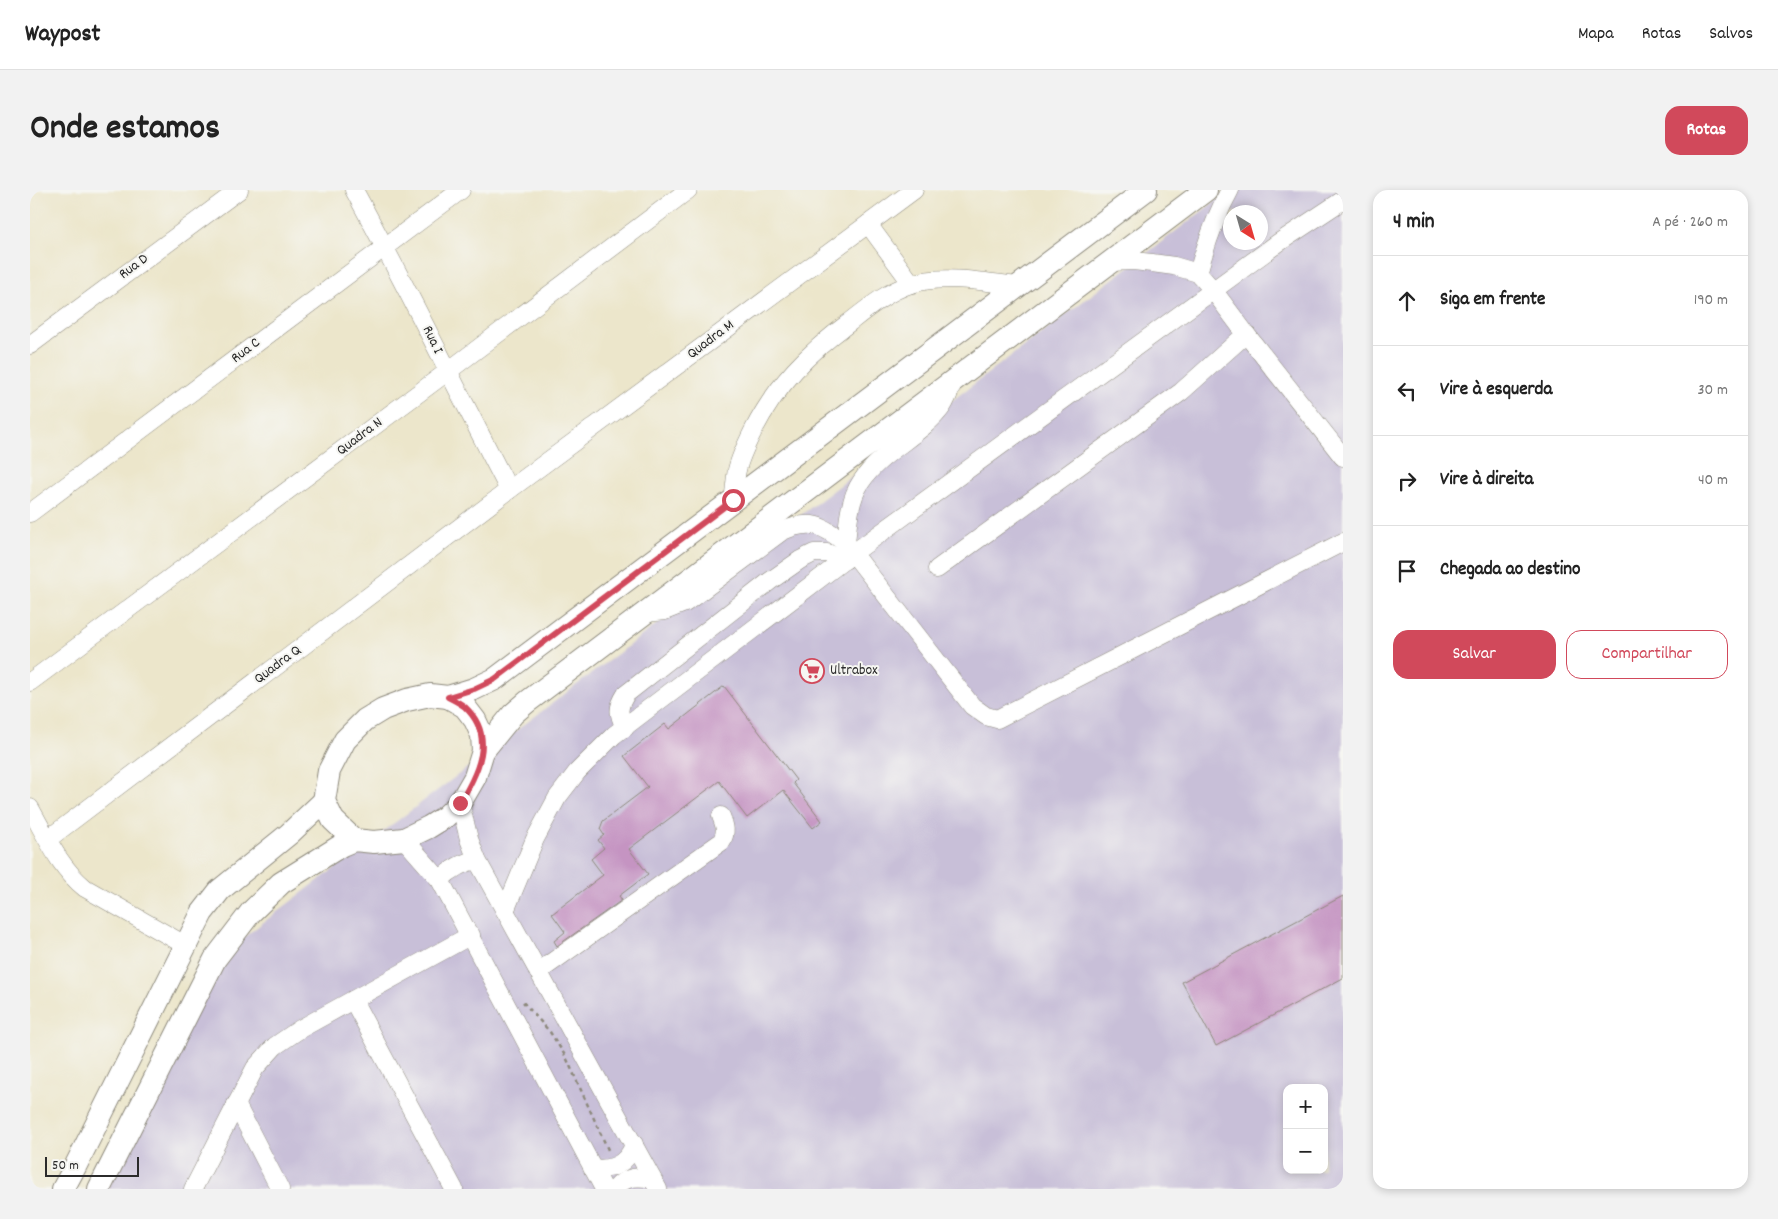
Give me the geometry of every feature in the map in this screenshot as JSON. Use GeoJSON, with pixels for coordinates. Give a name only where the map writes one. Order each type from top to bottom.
{"type":"FeatureCollection","features":[{"type":"Feature","properties":{"kind":"main road"},"geometry":{"type":"LineString","coordinates":[[354,840],[333,820],[324,801],[329,771],[345,740],[365,720],[383,709],[408,700],[430,695],[448,697],[474,689],[495,679],[1146,190]]}},
{"type":"Feature","properties":{"kind":"main road"},"geometry":{"type":"LineString","coordinates":[[483,751],[512,714],[642,613],[1206,190]]}},
{"type":"Feature","properties":{"kind":"main road"},"geometry":{"type":"LineString","coordinates":[[76,1165],[80,1177],[86,1183],[102,1184],[215,959],[251,912],[281,883],[342,845],[354,840],[374,842],[404,838],[429,827],[445,817],[460,803],[475,777],[483,751],[482,735],[475,720],[465,707],[448,697]]}},
{"type":"Feature","properties":{"kind":"main road"},"geometry":{"type":"LineString","coordinates":[[63,1189],[184,945],[202,913],[220,890],[289,834],[324,801]]}},
{"type":"Feature","properties":{"kind":"street","name":"Rua D"},"geometry":{"type":"LineString","coordinates":[[30,344],[239,190]]}},
{"type":"Feature","properties":{"kind":"street","name":"Rua I"},"geometry":{"type":"LineString","coordinates":[[354,190],[509,490]]}},
{"type":"Feature","properties":{"kind":"street","name":"Rua C"},"geometry":{"type":"LineString","coordinates":[[30,513],[461,190]]}},
{"type":"Feature","properties":{"kind":"street","name":"Quadra N"},"geometry":{"type":"LineString","coordinates":[[30,682],[688,190]]}},
{"type":"Feature","properties":{"kind":"street","name":"Quadra M"},"geometry":{"type":"LineString","coordinates":[[509,490],[914,190]]}},
{"type":"Feature","properties":{"kind":"street"},"geometry":{"type":"LineString","coordinates":[[1198,273],[1217,214],[1230,190]]}},
{"type":"Feature","properties":{"kind":"street"},"geometry":{"type":"LineString","coordinates":[[505,911],[535,839],[557,798],[577,772],[614,736],[848,553],[1278,243],[1343,200]]}},
{"type":"Feature","properties":{"kind":"street"},"geometry":{"type":"LineString","coordinates":[[868,224],[912,284]]}},
{"type":"Feature","properties":{"kind":"street"},"geometry":{"type":"LineString","coordinates":[[1110,262],[1133,261],[1152,263],[1174,266],[1198,273],[1343,457]]}},
{"type":"Feature","properties":{"kind":"street"},"geometry":{"type":"LineString","coordinates":[[733,500],[738,468],[748,440],[761,415],[778,389],[808,356],[832,335],[888,295],[912,284],[946,280],[1017,286]]}},
{"type":"Feature","properties":{"kind":"street"},"geometry":{"type":"LineString","coordinates":[[937,569],[1181,392],[1246,334]]}},
{"type":"Feature","properties":{"kind":"street"},"geometry":{"type":"LineString","coordinates":[[848,553],[848,515],[860,482],[873,468],[934,417],[944,405],[954,379]]}},
{"type":"Feature","properties":{"kind":"street","name":"Quadra Q"},"geometry":{"type":"LineString","coordinates":[[48,839],[509,490]]}},
{"type":"Feature","properties":{"kind":"street"},"geometry":{"type":"LineString","coordinates":[[642,613],[665,611],[685,602],[781,532],[795,525],[808,524],[822,527],[833,533],[972,706],[986,716],[997,719],[1343,542]]}},
{"type":"Feature","properties":{"kind":"street"},"geometry":{"type":"LineString","coordinates":[[625,728],[618,710],[626,694],[778,575],[800,560],[814,553],[848,553]]}},
{"type":"Feature","properties":{"kind":"street"},"geometry":{"type":"LineString","coordinates":[[460,803],[469,839],[477,860],[655,1184]]}},
{"type":"Feature","properties":{"kind":"street"},"geometry":{"type":"LineString","coordinates":[[30,808],[60,863],[73,879],[84,888],[184,945]]}},
{"type":"Feature","properties":{"kind":"street"},"geometry":{"type":"LineString","coordinates":[[538,972],[721,842],[725,836],[725,827],[720,816]]}},
{"type":"Feature","properties":{"kind":"street"},"geometry":{"type":"LineString","coordinates":[[404,838],[440,880],[471,935],[604,1189]]}},
{"type":"Feature","properties":{"kind":"street"},"geometry":{"type":"LineString","coordinates":[[440,880],[456,866],[468,861],[477,860]]}},
{"type":"Feature","properties":{"kind":"street"},"geometry":{"type":"LineString","coordinates":[[193,1189],[255,1068],[275,1046],[300,1029],[471,935]]}},
{"type":"Feature","properties":{"kind":"street"},"geometry":{"type":"LineString","coordinates":[[353,1000],[454,1189]]}},
{"type":"Feature","properties":{"kind":"street"},"geometry":{"type":"LineString","coordinates":[[236,1104],[280,1189]]}},
{"type":"Feature","properties":{"kind":"street"},"geometry":{"type":"LineString","coordinates":[[592,1168],[604,1169],[616,1166],[631,1154],[634,1144]]}},
{"type":"Feature","properties":{"kind":"street"},"geometry":{"type":"LineString","coordinates":[[615,1189],[626,1179],[642,1177],[655,1184]]}},
{"type":"Feature","properties":{"kind":"path"},"geometry":{"type":"LineString","coordinates":[[522,1001],[550,1032],[566,1057],[616,1166]]}},
{"type":"Feature","properties":{"kind":"shaded area"},"geometry":{"type":"Polygon","coordinates":[[[1230,190],[1343,190],[1343,1189],[89,1189],[215,959],[1230,190]]]}},
{"type":"Feature","properties":{"kind":"building"},"geometry":{"type":"Polygon","coordinates":[[[724,686],[796,780],[793,783],[822,821],[813,828],[783,790],[747,818],[719,781],[629,849],[648,874],[619,896],[622,900],[557,946],[554,941],[565,932],[552,914],[603,875],[591,859],[604,848],[598,840],[604,835],[600,829],[603,821],[648,787],[624,756],[665,724],[669,729],[724,686]]]}},
{"type":"Feature","properties":{"kind":"building"},"geometry":{"type":"Polygon","coordinates":[[[1343,896],[1343,978],[1216,1046],[1182,982],[1343,896]]]}},
{"type":"Feature","properties":{"kind":"place","name":"Ultrabox"},"geometry":{"type":"Point","coordinates":[812,671]}},
{"type":"Feature","properties":{"kind":"route"},"geometry":{"type":"LineString","coordinates":[[460,803],[475,777],[483,751],[482,735],[475,720],[465,707],[448,697],[474,689],[495,679],[733,500]]}}]}
